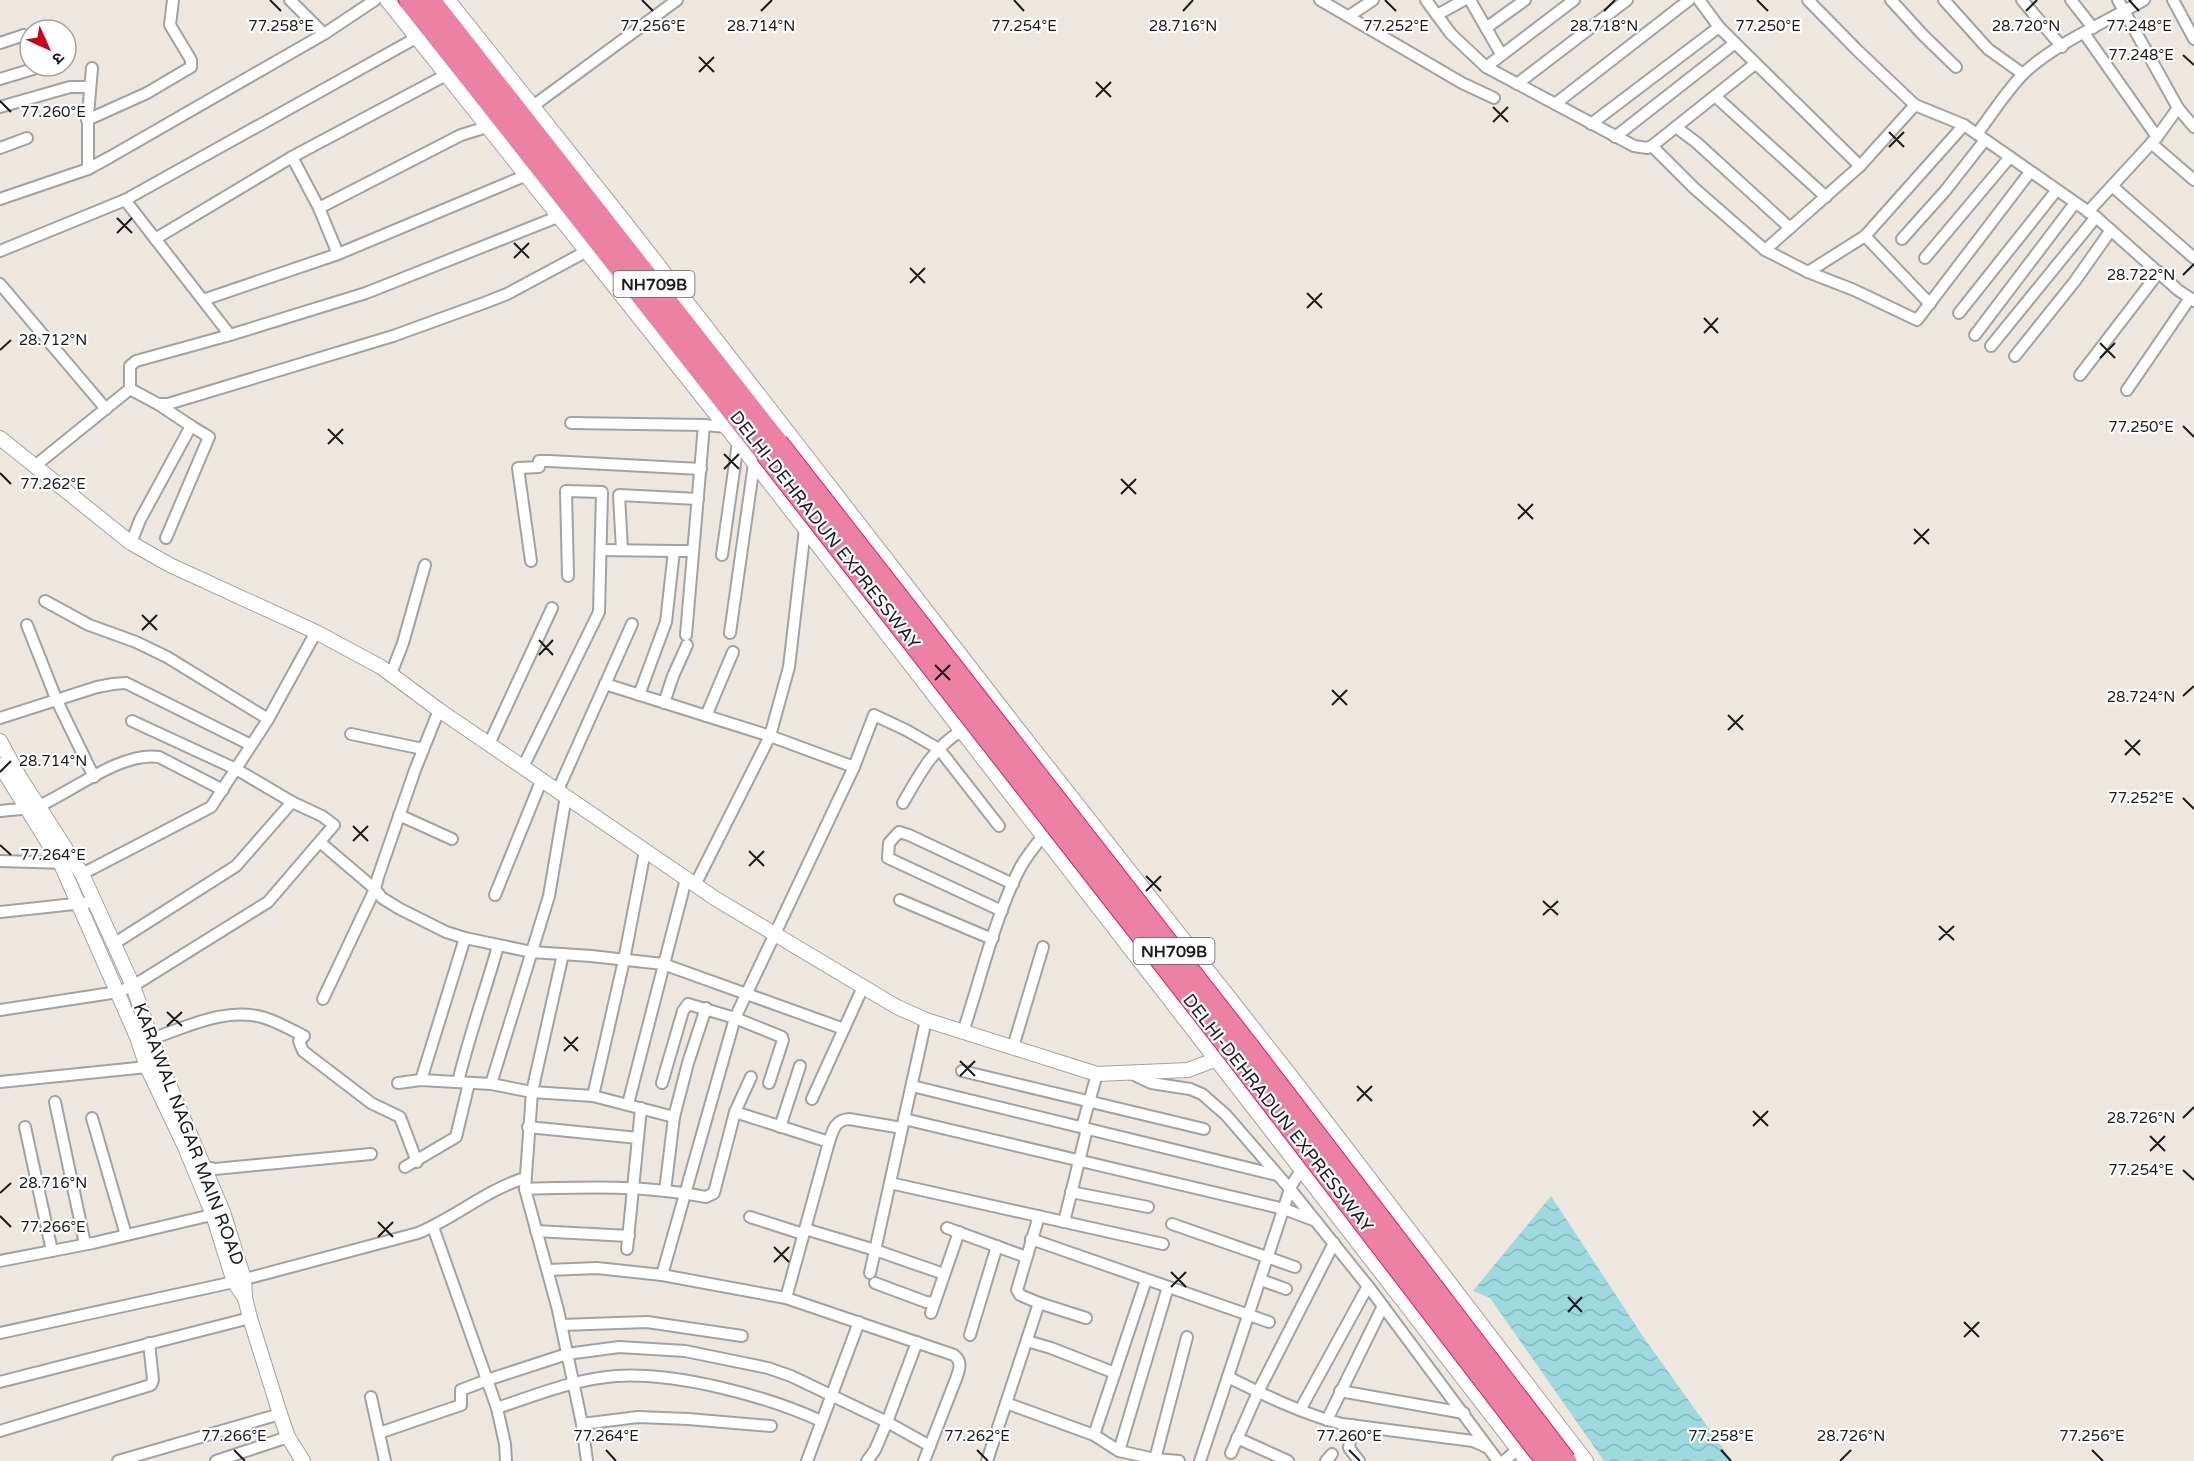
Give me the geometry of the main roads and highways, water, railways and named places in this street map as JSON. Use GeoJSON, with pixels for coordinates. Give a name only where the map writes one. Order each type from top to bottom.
{"type":"FeatureCollection","features":[{"type":"Feature","properties":{"kind":"highway","name":"DELHI-DEHRADUN EXPRESSWAY"},"geometry":{"type":"LineString","coordinates":[[410,0],[529,117],[766,454],[1226,1044],[1546,1461]]}},
{"type":"Feature","properties":{"kind":"highway","name":"DELHI-DEHRADUN EXPRESSWAY"},"geometry":{"type":"LineString","coordinates":[[430,0],[571,166],[766,454],[1253,1053],[1566,1461]]}},
{"type":"Feature","properties":{"kind":"water"},"geometry":{"type":"Polygon","coordinates":[[[1551,1196],[1644,1338],[1732,1461],[1604,1461],[1490,1298],[1473,1291],[1551,1196]]]}}]}
